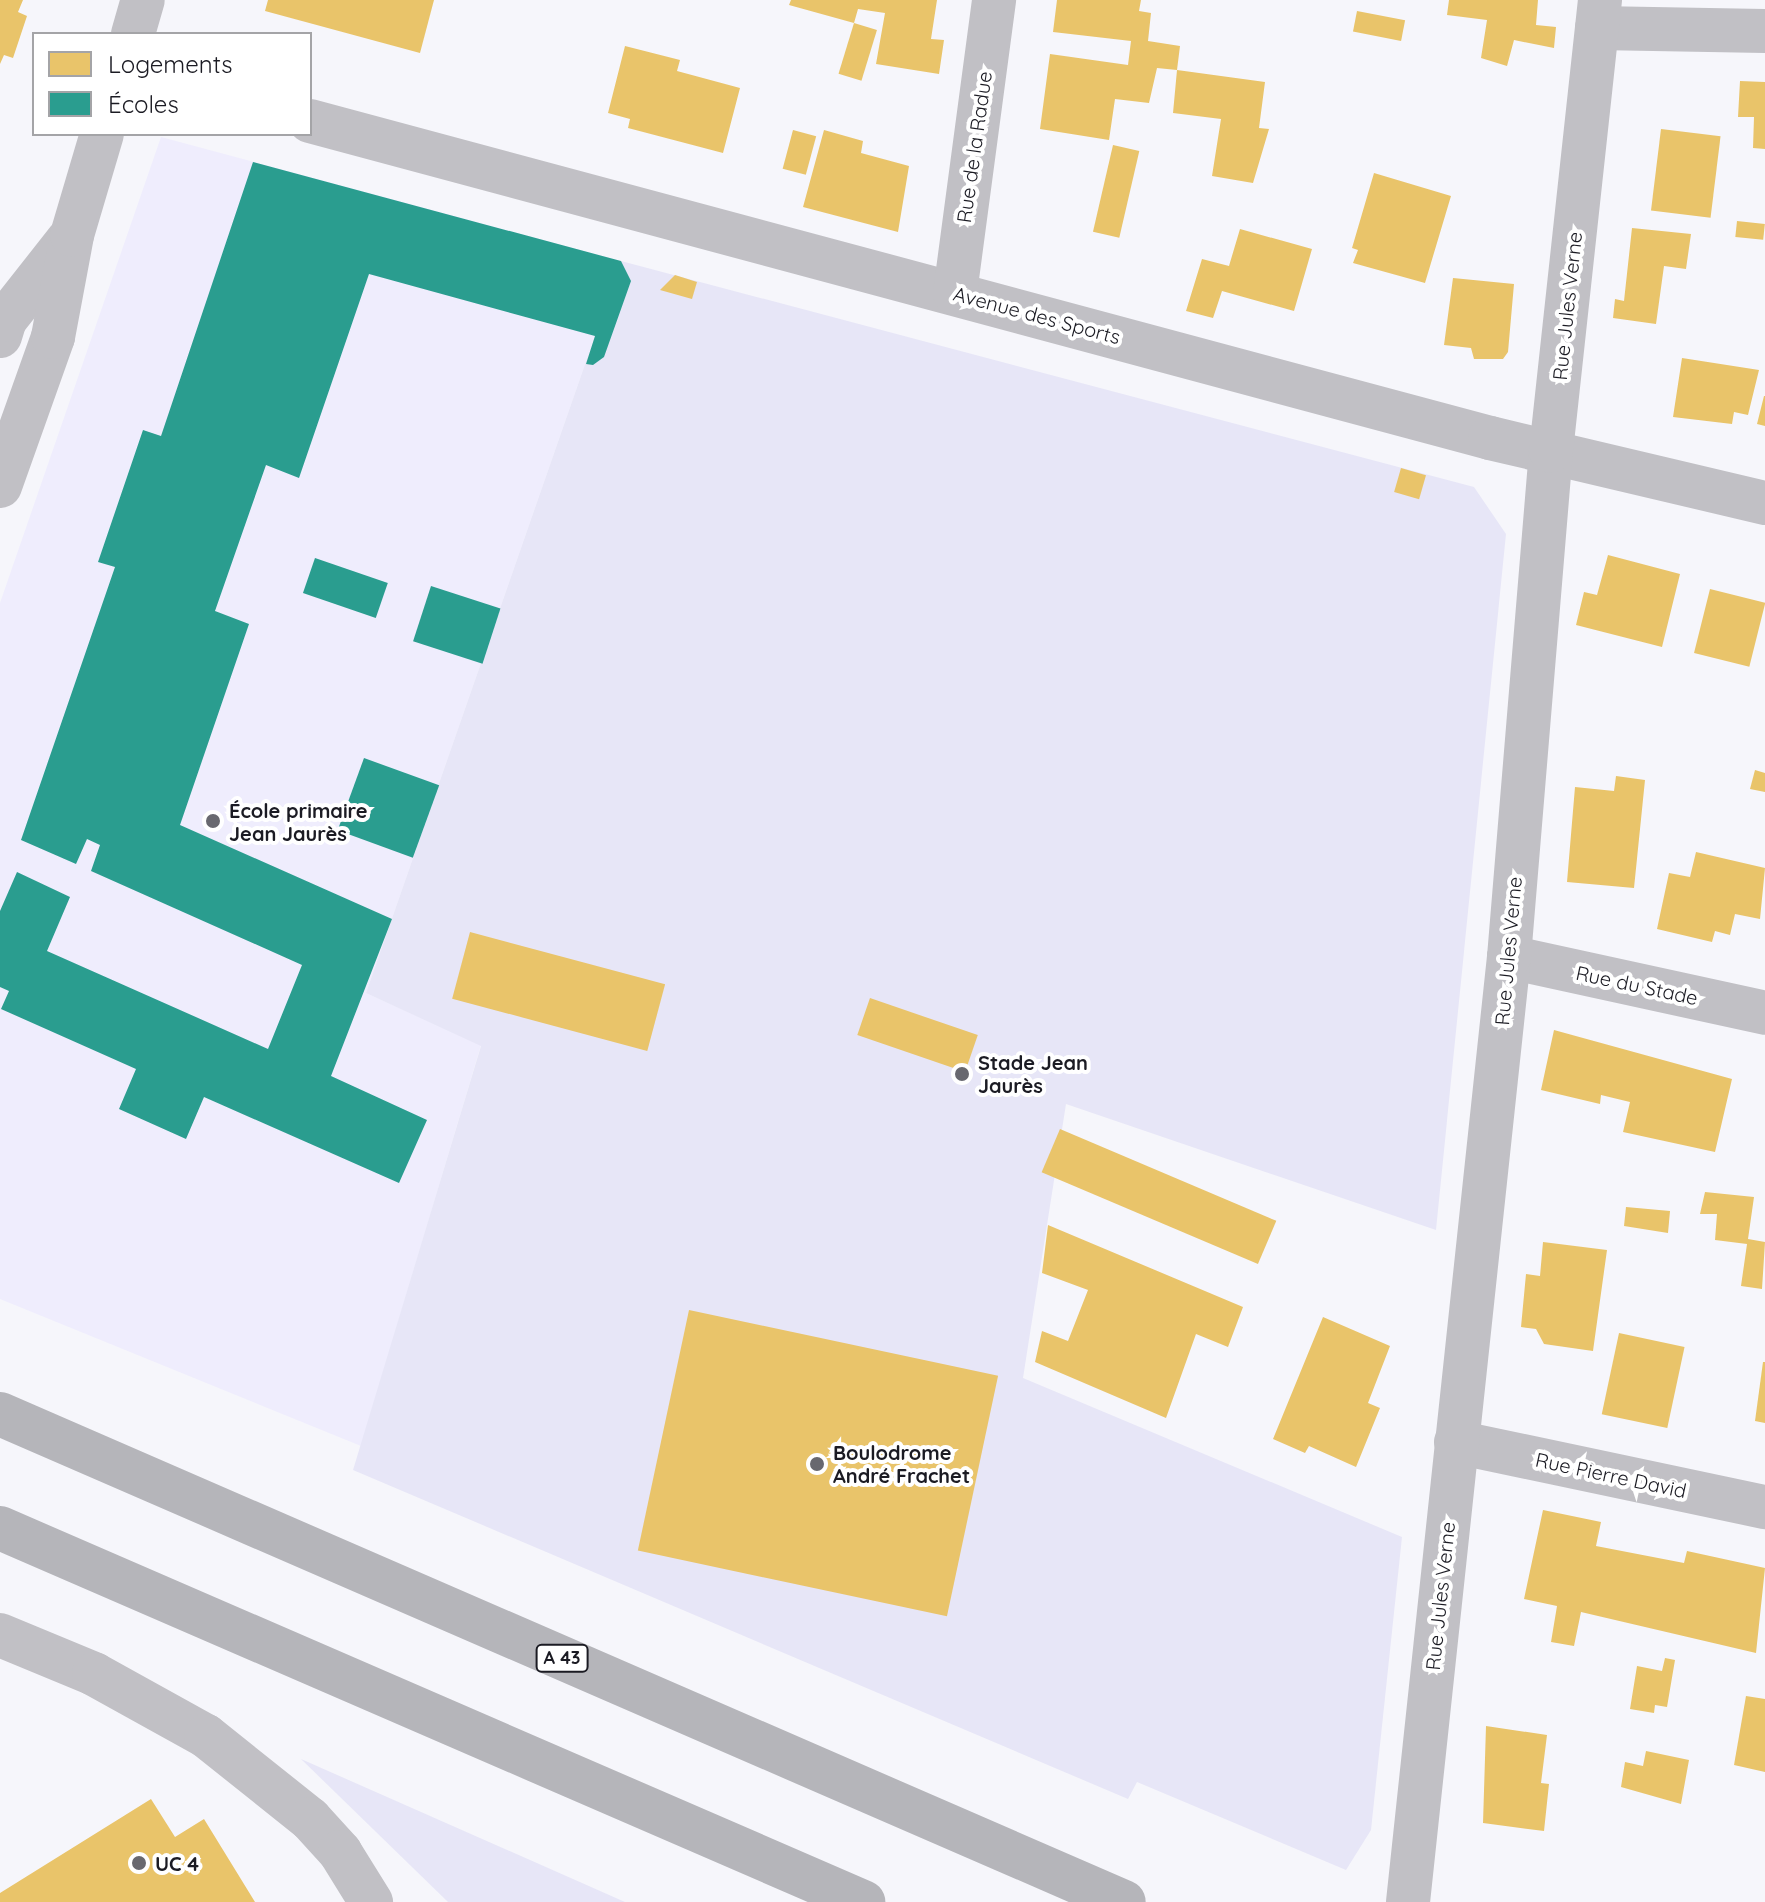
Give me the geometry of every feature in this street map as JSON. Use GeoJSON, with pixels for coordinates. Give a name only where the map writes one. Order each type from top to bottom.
{"type":"FeatureCollection","features":[{"type":"Feature","properties":{"kind":"highway","name":"A 43"},"geometry":{"type":"LineString","coordinates":[[0,1414],[1124,1902]]}},
{"type":"Feature","properties":{"kind":"highway"},"geometry":{"type":"LineString","coordinates":[[0,1528],[863,1902]]}},
{"type":"Feature","properties":{"kind":"street"},"geometry":{"type":"LineString","coordinates":[[134,32],[143,0]]}},
{"type":"Feature","properties":{"kind":"street","name":"Rue de la Radue"},"geometry":{"type":"LineString","coordinates":[[955,293],[994,0]]}},
{"type":"Feature","properties":{"kind":"street"},"geometry":{"type":"LineString","coordinates":[[1598,14],[1765,31]]}},
{"type":"Feature","properties":{"kind":"street","name":"Rue Jules Verne"},"geometry":{"type":"LineString","coordinates":[[1407,1902],[1509,957],[1551,451],[1598,14]]}},
{"type":"Feature","properties":{"kind":"street","name":"Avenue des Sports"},"geometry":{"type":"LineString","coordinates":[[312,122],[1551,451],[1765,503]]}},
{"type":"Feature","properties":{"kind":"street"},"geometry":{"type":"LineString","coordinates":[[0,486],[53,337],[72,235],[101,136]]}},
{"type":"Feature","properties":{"kind":"street"},"geometry":{"type":"LineString","coordinates":[[0,336],[5,320],[72,235]]}},
{"type":"Feature","properties":{"kind":"street","name":"Rue du Stade"},"geometry":{"type":"LineString","coordinates":[[1509,957],[1765,1013]]}},
{"type":"Feature","properties":{"kind":"street","name":"Rue Pierre David"},"geometry":{"type":"LineString","coordinates":[[1456,1442],[1765,1507]]}},
{"type":"Feature","properties":{"kind":"street"},"geometry":{"type":"LineString","coordinates":[[0,1635],[94,1674],[206,1736],[310,1819],[340,1852],[371,1902]]}},
{"type":"Feature","properties":{"kind":"shaded area","name":"École primaire Jean Jaurès"},"geometry":{"type":"Polygon","coordinates":[[[161,137],[621,261],[366,993],[481,1045],[361,1446],[0,1299],[0,603],[161,137]]]}},
{"type":"Feature","properties":{"kind":"shaded area","name":"Stade Jean Jaurès"},"geometry":{"type":"Polygon","coordinates":[[[621,261],[1474,487],[1506,534],[1436,1230],[1066,1104],[1023,1378],[1402,1537],[1371,1830],[1346,1870],[1137,1782],[1128,1799],[353,1470],[481,1046],[366,993],[621,261]]]}},
{"type":"Feature","properties":{"kind":"shaded area"},"geometry":{"type":"Polygon","coordinates":[[[301,1759],[625,1902],[448,1902],[301,1759]]]}},
{"type":"Feature","properties":{"kind":"building: Logements"},"geometry":{"type":"Polygon","coordinates":[[[0,0],[23,0],[18,12],[27,16],[13,58],[4,55],[0,64],[0,0]]]}},
{"type":"Feature","properties":{"kind":"building: Logements"},"geometry":{"type":"Polygon","coordinates":[[[268,0],[434,0],[420,53],[265,11],[268,0]]]}},
{"type":"Feature","properties":{"kind":"building: Logements"},"geometry":{"type":"Polygon","coordinates":[[[791,0],[937,0],[931,39],[944,40],[939,74],[876,64],[885,13],[858,9],[854,23],[789,5],[791,0]]]}},
{"type":"Feature","properties":{"kind":"building: Logements"},"geometry":{"type":"Polygon","coordinates":[[[1057,0],[1141,0],[1139,11],[1151,13],[1148,41],[1180,46],[1177,70],[1157,68],[1149,103],[1115,99],[1109,140],[1040,129],[1050,54],[1128,65],[1131,41],[1053,32],[1057,0]]]}},
{"type":"Feature","properties":{"kind":"building: Logements"},"geometry":{"type":"Polygon","coordinates":[[[1449,0],[1538,0],[1536,25],[1556,27],[1554,48],[1514,40],[1507,66],[1481,58],[1487,20],[1447,15],[1449,0]]]}},
{"type":"Feature","properties":{"kind":"building: Logements"},"geometry":{"type":"Polygon","coordinates":[[[1357,11],[1405,20],[1401,41],[1353,32],[1357,11]]]}},
{"type":"Feature","properties":{"kind":"building: Logements"},"geometry":{"type":"Polygon","coordinates":[[[854,23],[877,30],[861,81],[839,74],[854,23]]]}},
{"type":"Feature","properties":{"kind":"building: Logements"},"geometry":{"type":"Polygon","coordinates":[[[625,46],[680,60],[677,71],[740,88],[723,153],[628,128],[630,119],[608,113],[625,46]]]}},
{"type":"Feature","properties":{"kind":"building: Logements"},"geometry":{"type":"Polygon","coordinates":[[[1177,70],[1265,82],[1259,128],[1269,129],[1253,183],[1212,176],[1221,119],[1173,113],[1177,70]]]}},
{"type":"Feature","properties":{"kind":"building: Logements"},"geometry":{"type":"Polygon","coordinates":[[[1740,81],[1765,82],[1765,149],[1753,148],[1754,117],[1738,117],[1740,81]]]}},
{"type":"Feature","properties":{"kind":"building: Logements"},"geometry":{"type":"Polygon","coordinates":[[[1661,129],[1721,136],[1711,218],[1651,210],[1661,129]]]}},
{"type":"Feature","properties":{"kind":"building: Logements"},"geometry":{"type":"Polygon","coordinates":[[[793,130],[816,136],[806,175],[783,169],[793,130]]]}},
{"type":"Feature","properties":{"kind":"building: Logements"},"geometry":{"type":"Polygon","coordinates":[[[824,130],[863,141],[861,153],[909,166],[898,232],[803,207],[824,130]]]}},
{"type":"Feature","properties":{"kind":"building: Logements"},"geometry":{"type":"Polygon","coordinates":[[[1113,145],[1139,151],[1119,238],[1093,232],[1113,145]]]}},
{"type":"Feature","properties":{"kind":"building: Logements"},"geometry":{"type":"Polygon","coordinates":[[[1374,173],[1451,196],[1425,283],[1353,263],[1358,250],[1352,248],[1374,173]]]}},
{"type":"Feature","properties":{"kind":"building: Logements"},"geometry":{"type":"Polygon","coordinates":[[[1737,221],[1765,224],[1763,240],[1735,237],[1737,221]]]}},
{"type":"Feature","properties":{"kind":"building: Logements"},"geometry":{"type":"Polygon","coordinates":[[[1632,228],[1691,234],[1686,269],[1664,266],[1656,324],[1613,318],[1615,299],[1624,301],[1632,228]]]}},
{"type":"Feature","properties":{"kind":"building: Logements"},"geometry":{"type":"Polygon","coordinates":[[[1240,229],[1312,249],[1294,311],[1222,291],[1213,318],[1186,311],[1202,259],[1229,266],[1240,229]]]}},
{"type":"Feature","properties":{"kind":"building: Logements"},"geometry":{"type":"Polygon","coordinates":[[[675,275],[697,282],[692,299],[660,290],[675,275]]]}},
{"type":"Feature","properties":{"kind":"building: Logements"},"geometry":{"type":"Polygon","coordinates":[[[1453,278],[1514,284],[1508,352],[1503,359],[1474,359],[1471,348],[1444,345],[1453,278]]]}},
{"type":"Feature","properties":{"kind":"building: Logements"},"geometry":{"type":"Polygon","coordinates":[[[1682,358],[1759,370],[1748,415],[1734,412],[1732,424],[1673,417],[1682,358]]]}},
{"type":"Feature","properties":{"kind":"building: Logements"},"geometry":{"type":"Polygon","coordinates":[[[1765,396],[1765,426],[1757,424],[1765,396]]]}},
{"type":"Feature","properties":{"kind":"building: Logements"},"geometry":{"type":"Polygon","coordinates":[[[1401,468],[1426,475],[1419,499],[1394,492],[1401,468]]]}},
{"type":"Feature","properties":{"kind":"building: Logements"},"geometry":{"type":"Polygon","coordinates":[[[1608,555],[1680,574],[1662,647],[1576,625],[1584,592],[1597,595],[1608,555]]]}},
{"type":"Feature","properties":{"kind":"building: Logements"},"geometry":{"type":"Polygon","coordinates":[[[1710,589],[1765,603],[1749,667],[1694,653],[1710,589]]]}},
{"type":"Feature","properties":{"kind":"building: Logements"},"geometry":{"type":"Polygon","coordinates":[[[1755,770],[1765,773],[1765,792],[1750,789],[1755,770]]]}},
{"type":"Feature","properties":{"kind":"building: Logements"},"geometry":{"type":"Polygon","coordinates":[[[1616,776],[1645,780],[1634,888],[1567,882],[1575,787],[1614,791],[1616,776]]]}},
{"type":"Feature","properties":{"kind":"building: Logements"},"geometry":{"type":"Polygon","coordinates":[[[1696,852],[1765,868],[1760,919],[1735,914],[1730,935],[1715,931],[1712,942],[1657,929],[1669,873],[1690,877],[1696,852]]]}},
{"type":"Feature","properties":{"kind":"building: Logements"},"geometry":{"type":"Polygon","coordinates":[[[470,932],[665,984],[647,1051],[452,999],[470,932]]]}},
{"type":"Feature","properties":{"kind":"building: Logements"},"geometry":{"type":"Polygon","coordinates":[[[870,998],[978,1035],[965,1072],[857,1035],[870,998]]]}},
{"type":"Feature","properties":{"kind":"building: Logements"},"geometry":{"type":"Polygon","coordinates":[[[1554,1030],[1732,1079],[1715,1152],[1623,1132],[1630,1102],[1601,1095],[1600,1104],[1541,1090],[1554,1030]]]}},
{"type":"Feature","properties":{"kind":"building: Logements"},"geometry":{"type":"Polygon","coordinates":[[[1060,1129],[1276,1221],[1258,1264],[1042,1172],[1060,1129]]]}},
{"type":"Feature","properties":{"kind":"building: Logements"},"geometry":{"type":"Polygon","coordinates":[[[1705,1192],[1754,1197],[1748,1239],[1765,1242],[1762,1289],[1741,1286],[1747,1244],[1715,1240],[1717,1214],[1700,1214],[1705,1192]]]}},
{"type":"Feature","properties":{"kind":"building: Logements"},"geometry":{"type":"Polygon","coordinates":[[[1626,1207],[1670,1211],[1668,1233],[1624,1226],[1626,1207]]]}},
{"type":"Feature","properties":{"kind":"building: Logements"},"geometry":{"type":"Polygon","coordinates":[[[1048,1225],[1243,1307],[1228,1347],[1196,1334],[1166,1418],[1035,1362],[1042,1331],[1068,1341],[1088,1290],[1042,1273],[1048,1225]]]}},
{"type":"Feature","properties":{"kind":"building: Logements"},"geometry":{"type":"Polygon","coordinates":[[[1543,1242],[1607,1250],[1593,1351],[1544,1344],[1536,1329],[1521,1327],[1526,1274],[1540,1276],[1543,1242]]]}},
{"type":"Feature","properties":{"kind":"building: Logements","name":"Boulodrome André Frachet"},"geometry":{"type":"Polygon","coordinates":[[[689,1310],[998,1376],[947,1616],[638,1551],[689,1310]]]}},
{"type":"Feature","properties":{"kind":"building: Logements"},"geometry":{"type":"Polygon","coordinates":[[[1323,1317],[1390,1346],[1368,1403],[1380,1408],[1356,1467],[1309,1446],[1305,1453],[1273,1439],[1323,1317]]]}},
{"type":"Feature","properties":{"kind":"building: Logements"},"geometry":{"type":"Polygon","coordinates":[[[1619,1333],[1685,1347],[1667,1428],[1602,1414],[1619,1333]]]}},
{"type":"Feature","properties":{"kind":"building: Logements"},"geometry":{"type":"Polygon","coordinates":[[[1765,1362],[1765,1423],[1755,1421],[1765,1362]]]}},
{"type":"Feature","properties":{"kind":"building: Logements"},"geometry":{"type":"Polygon","coordinates":[[[1543,1510],[1601,1522],[1596,1546],[1684,1563],[1687,1551],[1765,1568],[1756,1653],[1581,1612],[1574,1646],[1551,1642],[1557,1606],[1524,1599],[1543,1510]]]}},
{"type":"Feature","properties":{"kind":"building: Logements"},"geometry":{"type":"Polygon","coordinates":[[[1665,1658],[1675,1660],[1667,1707],[1655,1705],[1654,1713],[1630,1709],[1637,1666],[1662,1671],[1665,1658]]]}},
{"type":"Feature","properties":{"kind":"building: Logements"},"geometry":{"type":"Polygon","coordinates":[[[1746,1696],[1765,1699],[1765,1772],[1734,1765],[1746,1696]]]}},
{"type":"Feature","properties":{"kind":"building: Logements"},"geometry":{"type":"Polygon","coordinates":[[[1486,1726],[1547,1735],[1541,1783],[1549,1784],[1544,1831],[1483,1823],[1486,1726]]]}},
{"type":"Feature","properties":{"kind":"building: Logements"},"geometry":{"type":"Polygon","coordinates":[[[1646,1751],[1689,1760],[1681,1804],[1621,1787],[1625,1762],[1643,1766],[1646,1751]]]}},
{"type":"Feature","properties":{"kind":"building: Logements","name":"UC 4"},"geometry":{"type":"Polygon","coordinates":[[[151,1799],[175,1837],[204,1819],[255,1902],[0,1902],[0,1893],[151,1799]]]}},
{"type":"Feature","properties":{"kind":"building: Écoles"},"geometry":{"type":"Polygon","coordinates":[[[253,162],[621,261],[631,281],[604,357],[593,365],[586,364],[595,336],[369,274],[299,478],[266,465],[215,611],[249,624],[180,825],[392,919],[331,1076],[427,1120],[399,1183],[204,1097],[186,1139],[119,1109],[136,1069],[1,1009],[9,991],[0,987],[0,911],[17,872],[70,897],[47,951],[268,1049],[302,965],[91,871],[100,845],[87,839],[76,864],[21,840],[115,567],[98,562],[143,430],[161,436],[253,162]]]}},
{"type":"Feature","properties":{"kind":"building: Écoles"},"geometry":{"type":"Polygon","coordinates":[[[315,558],[388,583],[376,618],[303,593],[315,558]]]}},
{"type":"Feature","properties":{"kind":"building: Écoles"},"geometry":{"type":"Polygon","coordinates":[[[431,586],[500,609],[483,664],[413,641],[431,586]]]}},
{"type":"Feature","properties":{"kind":"building: Écoles"},"geometry":{"type":"Polygon","coordinates":[[[364,758],[439,785],[413,858],[338,830],[364,758]]]}},
{"type":"Feature","properties":{"kind":"place","name":"École primaire Jean Jaurès"},"geometry":{"type":"Point","coordinates":[213,821]}},
{"type":"Feature","properties":{"kind":"place","name":"Stade Jean Jaurès"},"geometry":{"type":"Point","coordinates":[962,1074]}},
{"type":"Feature","properties":{"kind":"place","name":"Boulodrome André Frachet"},"geometry":{"type":"Point","coordinates":[817,1464]}},
{"type":"Feature","properties":{"kind":"place","name":"UC 4"},"geometry":{"type":"Point","coordinates":[139,1863]}}]}
